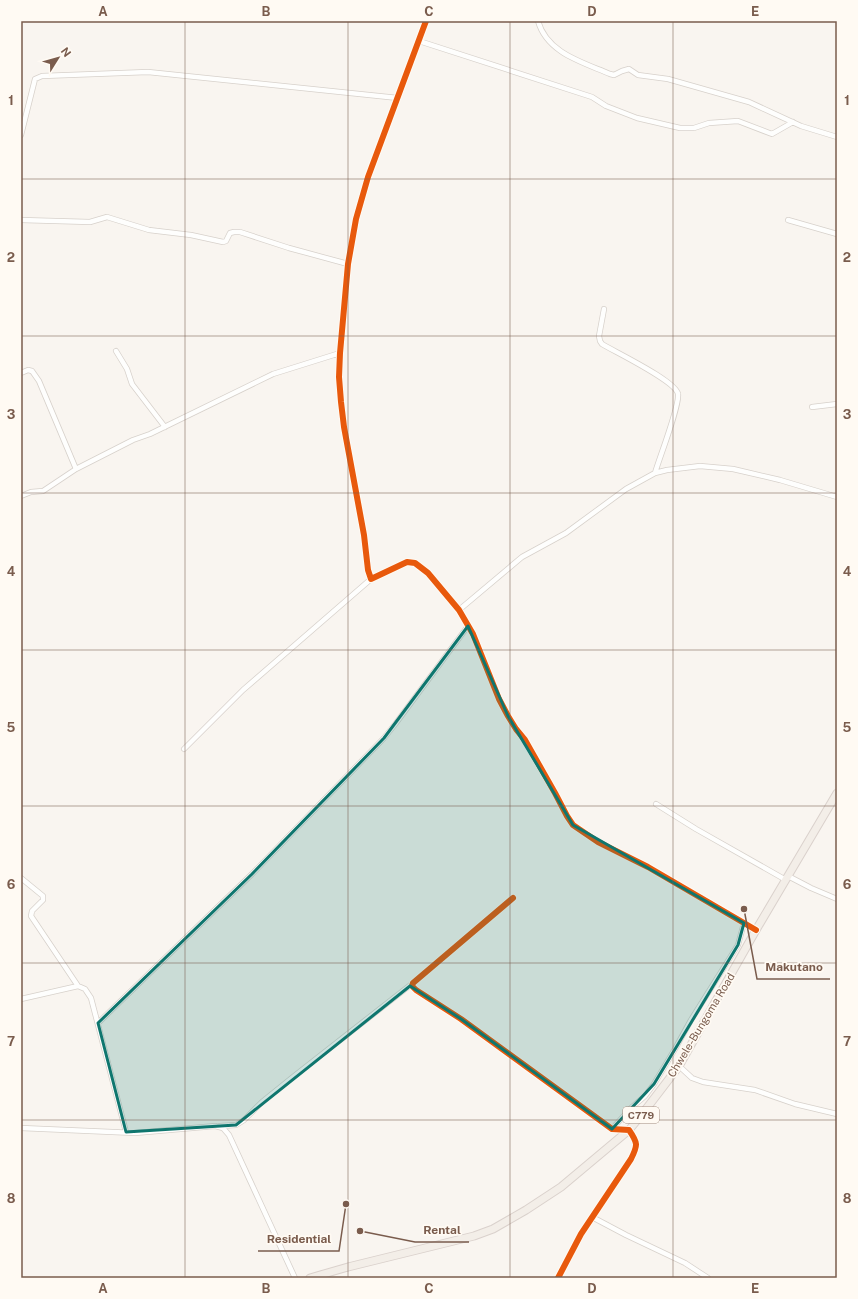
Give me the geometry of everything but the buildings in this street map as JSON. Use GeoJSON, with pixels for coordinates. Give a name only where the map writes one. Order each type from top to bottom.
{"type":"FeatureCollection","features":[{"type":"Feature","properties":{"kind":"main road","name":"Chwele-Bungoma Road"},"geometry":{"type":"LineString","coordinates":[[310,1278],[348,1267],[474,1236],[493,1229],[561,1187],[629,1130],[679,1066],[756,930],[837,793]]}},
{"type":"Feature","properties":{"kind":"street"},"geometry":{"type":"LineString","coordinates":[[371,579],[368,570],[364,535],[344,427],[339,377],[348,264],[356,219],[368,177],[426,21]]}},
{"type":"Feature","properties":{"kind":"street"},"geometry":{"type":"LineString","coordinates":[[538,21],[543,34],[559,51],[610,74],[614,75],[629,69],[638,74],[668,80],[749,102],[793,122],[837,137]]}},
{"type":"Feature","properties":{"kind":"street"},"geometry":{"type":"LineString","coordinates":[[419,41],[592,97],[606,106],[636,118],[680,128],[694,128],[709,123],[738,121],[772,134],[793,122]]}},
{"type":"Feature","properties":{"kind":"street"},"geometry":{"type":"LineString","coordinates":[[21,135],[35,79],[42,76],[148,72],[398,98]]}},
{"type":"Feature","properties":{"kind":"street"},"geometry":{"type":"LineString","coordinates":[[21,220],[90,222],[108,217],[149,230],[191,235],[223,242],[226,241],[230,233],[240,232],[289,248],[348,264]]}},
{"type":"Feature","properties":{"kind":"street"},"geometry":{"type":"LineString","coordinates":[[788,220],[837,234]]}},
{"type":"Feature","properties":{"kind":"street"},"geometry":{"type":"LineString","coordinates":[[604,308],[599,336],[602,344],[666,380],[677,389],[678,394],[676,408],[655,473]]}},
{"type":"Feature","properties":{"kind":"street"},"geometry":{"type":"LineString","coordinates":[[116,351],[127,369],[132,384],[165,427]]}},
{"type":"Feature","properties":{"kind":"street"},"geometry":{"type":"LineString","coordinates":[[21,496],[31,492],[43,491],[76,469],[133,440],[165,427],[273,374],[340,353]]}},
{"type":"Feature","properties":{"kind":"street"},"geometry":{"type":"LineString","coordinates":[[21,373],[28,370],[32,371],[39,381],[76,469]]}},
{"type":"Feature","properties":{"kind":"street"},"geometry":{"type":"LineString","coordinates":[[812,407],[837,404]]}},
{"type":"Feature","properties":{"kind":"street"},"geometry":{"type":"LineString","coordinates":[[459,610],[522,557],[566,533],[626,489],[655,473],[700,466],[733,468],[837,497]]}},
{"type":"Feature","properties":{"kind":"street"},"geometry":{"type":"LineString","coordinates":[[184,749],[243,690],[371,579],[407,562],[415,563],[428,573],[459,610],[479,649],[499,699],[516,729],[525,740],[573,825],[598,842],[648,868],[756,930]]}},
{"type":"Feature","properties":{"kind":"street"},"geometry":{"type":"LineString","coordinates":[[98,1023],[247,879],[384,738],[468,626]]}},
{"type":"Feature","properties":{"kind":"street"},"geometry":{"type":"LineString","coordinates":[[656,804],[696,829],[787,878],[837,899]]}},
{"type":"Feature","properties":{"kind":"street"},"geometry":{"type":"LineString","coordinates":[[21,878],[43,896],[43,900],[32,911],[31,916],[78,986],[82,987],[88,992],[98,1023],[126,1132]]}},
{"type":"Feature","properties":{"kind":"street"},"geometry":{"type":"LineString","coordinates":[[21,1128],[135,1133],[236,1126],[262,1102],[413,983],[513,898]]}},
{"type":"Feature","properties":{"kind":"street"},"geometry":{"type":"LineString","coordinates":[[612,1129],[654,1084],[716,979],[738,946],[744,923]]}},
{"type":"Feature","properties":{"kind":"street"},"geometry":{"type":"LineString","coordinates":[[716,979],[725,985]]}},
{"type":"Feature","properties":{"kind":"street"},"geometry":{"type":"LineString","coordinates":[[413,983],[412,986],[416,990],[461,1019],[612,1129],[629,1130],[636,1140],[637,1147],[631,1159],[581,1234],[558,1278]]}},
{"type":"Feature","properties":{"kind":"street"},"geometry":{"type":"LineString","coordinates":[[21,999],[78,986]]}},
{"type":"Feature","properties":{"kind":"street"},"geometry":{"type":"LineString","coordinates":[[679,1066],[692,1078],[703,1082],[755,1090],[795,1104],[837,1114]]}},
{"type":"Feature","properties":{"kind":"street"},"geometry":{"type":"LineString","coordinates":[[220,1126],[226,1130],[229,1135],[295,1278]]}},
{"type":"Feature","properties":{"kind":"street"},"geometry":{"type":"LineString","coordinates":[[592,1217],[626,1235],[685,1262],[708,1278]]}},
{"type":"Feature","properties":{"kind":"highlighted area"},"geometry":{"type":"Polygon","coordinates":[[[468,626],[508,716],[573,825],[744,923],[738,945],[654,1084],[612,1129],[461,1019],[410,986],[236,1125],[126,1132],[98,1023],[252,874],[384,738],[468,626]]]}},
{"type":"Feature","properties":{"kind":"cycle path"},"geometry":{"type":"LineString","coordinates":[[426,21],[368,177],[356,219],[348,264],[339,377],[344,427],[364,535],[368,570],[371,579],[407,562],[415,563],[428,573],[459,610],[473,634],[499,699],[508,716],[525,740],[573,825],[598,842],[648,867],[756,930]]}},
{"type":"Feature","properties":{"kind":"cycle path"},"geometry":{"type":"LineString","coordinates":[[513,898],[413,983],[412,986],[461,1019],[612,1129],[629,1130],[634,1138],[636,1147],[631,1159],[581,1234],[558,1278]]}},
{"type":"Feature","properties":{"kind":"place","name":"Makutano"},"geometry":{"type":"Point","coordinates":[744,909]}},
{"type":"Feature","properties":{"kind":"place","name":"Residential"},"geometry":{"type":"Point","coordinates":[346,1204]}},
{"type":"Feature","properties":{"kind":"place","name":"Rental"},"geometry":{"type":"Point","coordinates":[360,1231]}}]}
